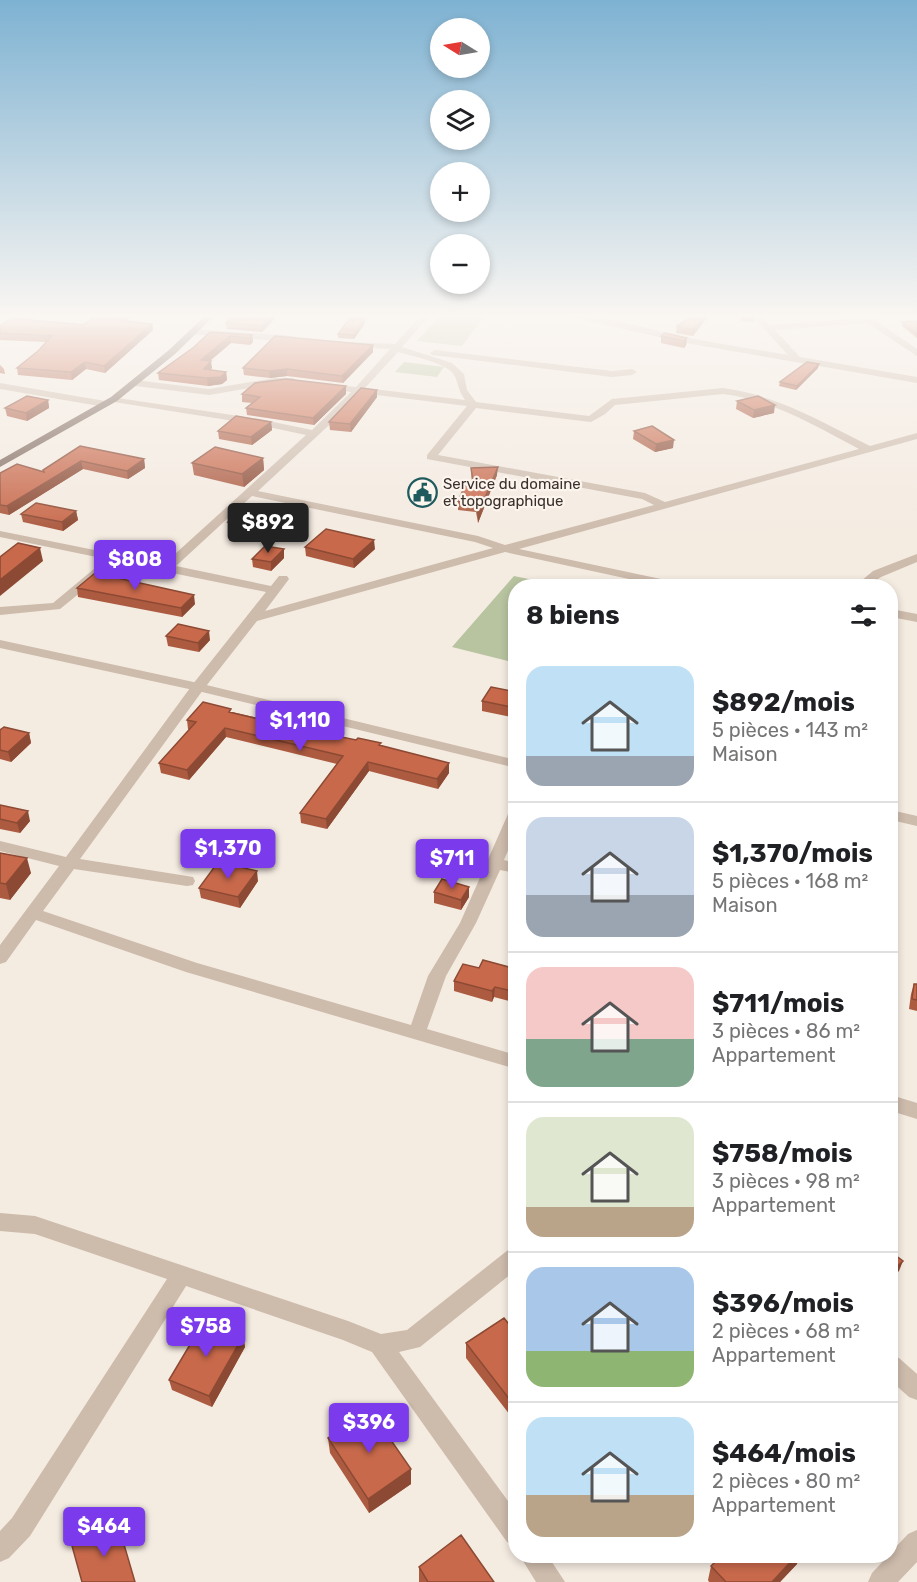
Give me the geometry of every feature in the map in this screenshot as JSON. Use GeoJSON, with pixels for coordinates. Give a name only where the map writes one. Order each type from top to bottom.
{"type":"FeatureCollection","features":[{"type":"Feature","properties":{"kind":"main road"},"geometry":{"type":"LineString","coordinates":[[2,461],[110,401],[130,387]]}},
{"type":"Feature","properties":{"kind":"street"},"geometry":{"type":"LineString","coordinates":[[6,387],[259,422],[314,434]]}},
{"type":"Feature","properties":{"kind":"street"},"geometry":{"type":"LineString","coordinates":[[165,387],[206,392],[242,387]]}},
{"type":"Feature","properties":{"kind":"street"},"geometry":{"type":"LineString","coordinates":[[335,387],[591,419],[612,402],[741,391],[787,409],[868,449]]}},
{"type":"Feature","properties":{"kind":"street"},"geometry":{"type":"LineString","coordinates":[[167,568],[314,434],[362,387]]}},
{"type":"Feature","properties":{"kind":"street"},"geometry":{"type":"LineString","coordinates":[[461,387],[473,405]]}},
{"type":"Feature","properties":{"kind":"street"},"geometry":{"type":"LineString","coordinates":[[473,405],[431,457],[645,496],[663,505]]}},
{"type":"Feature","properties":{"kind":"street"},"geometry":{"type":"LineString","coordinates":[[252,618],[917,436]]}},
{"type":"Feature","properties":{"kind":"street"},"geometry":{"type":"LineString","coordinates":[[249,492],[478,539],[505,549],[643,579]]}},
{"type":"Feature","properties":{"kind":"street"},"geometry":{"type":"LineString","coordinates":[[0,534],[167,568],[279,584],[198,687],[0,958]]}},
{"type":"Feature","properties":{"kind":"street"},"geometry":{"type":"LineString","coordinates":[[0,611],[56,606],[115,558]]}},
{"type":"Feature","properties":{"kind":"street"},"geometry":{"type":"LineString","coordinates":[[870,579],[877,574],[917,558]]}},
{"type":"Feature","properties":{"kind":"street"},"geometry":{"type":"LineString","coordinates":[[898,614],[917,618]]}},
{"type":"Feature","properties":{"kind":"street"},"geometry":{"type":"LineString","coordinates":[[0,644],[198,687],[508,762]]}},
{"type":"Feature","properties":{"kind":"street"},"geometry":{"type":"LineString","coordinates":[[898,816],[917,820]]}},
{"type":"Feature","properties":{"kind":"street"},"geometry":{"type":"LineString","coordinates":[[417,1033],[437,976],[468,923],[508,832]]}},
{"type":"Feature","properties":{"kind":"street"},"geometry":{"type":"LineString","coordinates":[[0,846],[70,863],[187,881]]}},
{"type":"Feature","properties":{"kind":"street"},"geometry":{"type":"LineString","coordinates":[[494,863],[508,866]]}},
{"type":"Feature","properties":{"kind":"street"},"geometry":{"type":"LineString","coordinates":[[33,914],[192,968],[508,1060]]}},
{"type":"Feature","properties":{"kind":"street"},"geometry":{"type":"LineString","coordinates":[[898,1105],[917,1111]]}},
{"type":"Feature","properties":{"kind":"street"},"geometry":{"type":"LineString","coordinates":[[0,1222],[35,1225],[348,1331],[380,1345],[508,1522]]}},
{"type":"Feature","properties":{"kind":"street"},"geometry":{"type":"LineString","coordinates":[[380,1345],[412,1340],[508,1263]]}},
{"type":"Feature","properties":{"kind":"street"},"geometry":{"type":"LineString","coordinates":[[0,1549],[21,1527],[182,1274]]}},
{"type":"Feature","properties":{"kind":"street"},"geometry":{"type":"LineString","coordinates":[[898,1372],[917,1389]]}},
{"type":"Feature","properties":{"kind":"street"},"geometry":{"type":"LineString","coordinates":[[881,1582],[917,1543]]}},
{"type":"Feature","properties":{"kind":"street"},"geometry":{"type":"LineString","coordinates":[[537,1563],[552,1582]]}},
{"type":"Feature","properties":{"kind":"green space"},"geometry":{"type":"Polygon","coordinates":[[[514,576],[528,579],[511,579],[514,576]]]}},
{"type":"Feature","properties":{"kind":"green space"},"geometry":{"type":"Polygon","coordinates":[[[508,583],[508,661],[452,647],[508,583]]]}},
{"type":"Feature","properties":{"kind":"building"},"geometry":{"type":"Polygon","coordinates":[[[250,387],[345,387],[313,418],[246,408],[260,397],[242,394],[250,387]]]}},
{"type":"Feature","properties":{"kind":"building"},"geometry":{"type":"Polygon","coordinates":[[[361,388],[377,390],[350,424],[329,422],[361,388]]]}},
{"type":"Feature","properties":{"kind":"building"},"geometry":{"type":"Polygon","coordinates":[[[27,396],[48,400],[26,413],[5,408],[27,396]]]}},
{"type":"Feature","properties":{"kind":"building"},"geometry":{"type":"Polygon","coordinates":[[[758,396],[775,405],[754,410],[737,401],[758,396]]]}},
{"type":"Feature","properties":{"kind":"building"},"geometry":{"type":"Polygon","coordinates":[[[236,416],[271,422],[251,437],[218,431],[236,416]]]}},
{"type":"Feature","properties":{"kind":"building"},"geometry":{"type":"Polygon","coordinates":[[[652,426],[674,440],[656,444],[634,431],[652,426]]]}},
{"type":"Feature","properties":{"kind":"building"},"geometry":{"type":"Polygon","coordinates":[[[80,446],[144,459],[127,471],[81,461],[7,506],[0,505],[0,473],[17,464],[44,472],[43,470],[80,446]]]}},
{"type":"Feature","properties":{"kind":"building"},"geometry":{"type":"Polygon","coordinates":[[[215,447],[263,458],[242,474],[192,463],[215,447]]]}},
{"type":"Feature","properties":{"kind":"building"},"geometry":{"type":"Polygon","coordinates":[[[498,467],[478,514],[476,503],[458,501],[465,486],[474,487],[471,468],[498,467]]]}},
{"type":"Feature","properties":{"kind":"building"},"geometry":{"type":"Polygon","coordinates":[[[36,503],[76,511],[62,522],[21,514],[36,503]]]}},
{"type":"Feature","properties":{"kind":"building"},"geometry":{"type":"Polygon","coordinates":[[[249,504],[270,509],[249,526],[228,522],[249,504]]]}},
{"type":"Feature","properties":{"kind":"building"},"geometry":{"type":"Polygon","coordinates":[[[326,529],[374,540],[353,559],[305,547],[326,529]]]}},
{"type":"Feature","properties":{"kind":"building"},"geometry":{"type":"Polygon","coordinates":[[[18,543],[40,548],[0,580],[0,557],[18,543]]]}},
{"type":"Feature","properties":{"kind":"building"},"geometry":{"type":"Polygon","coordinates":[[[265,546],[284,549],[271,562],[252,559],[265,546]]]}},
{"type":"Feature","properties":{"kind":"building"},"geometry":{"type":"Polygon","coordinates":[[[95,573],[194,595],[181,608],[77,588],[95,573]]]}},
{"type":"Feature","properties":{"kind":"building"},"geometry":{"type":"Polygon","coordinates":[[[178,624],[209,631],[198,643],[166,636],[178,624]]]}},
{"type":"Feature","properties":{"kind":"building"},"geometry":{"type":"Polygon","coordinates":[[[491,687],[508,690],[508,706],[482,701],[491,687]]]}},
{"type":"Feature","properties":{"kind":"building"},"geometry":{"type":"Polygon","coordinates":[[[203,702],[231,709],[229,712],[356,740],[358,738],[381,743],[379,745],[449,763],[437,779],[368,762],[326,819],[300,813],[343,756],[225,728],[187,770],[159,763],[196,722],[187,720],[203,702]]]}},
{"type":"Feature","properties":{"kind":"building"},"geometry":{"type":"Polygon","coordinates":[[[4,727],[29,733],[8,752],[0,750],[0,730],[4,727]]]}},
{"type":"Feature","properties":{"kind":"building"},"geometry":{"type":"Polygon","coordinates":[[[0,805],[28,811],[17,823],[0,819],[0,805]]]}},
{"type":"Feature","properties":{"kind":"building"},"geometry":{"type":"Polygon","coordinates":[[[0,853],[27,858],[6,884],[0,883],[0,853]]]}},
{"type":"Feature","properties":{"kind":"building"},"geometry":{"type":"Polygon","coordinates":[[[218,862],[257,871],[238,897],[199,888],[218,862]]]}},
{"type":"Feature","properties":{"kind":"building"},"geometry":{"type":"Polygon","coordinates":[[[442,879],[469,887],[461,900],[434,892],[442,879]]]}},
{"type":"Feature","properties":{"kind":"building"},"geometry":{"type":"Polygon","coordinates":[[[483,960],[508,967],[508,990],[495,987],[492,991],[454,981],[463,964],[479,968],[483,960]]]}},
{"type":"Feature","properties":{"kind":"building"},"geometry":{"type":"Polygon","coordinates":[[[914,984],[917,984],[917,1000],[912,999],[914,984]]]}},
{"type":"Feature","properties":{"kind":"building"},"geometry":{"type":"Polygon","coordinates":[[[504,1318],[508,1323],[508,1397],[466,1343],[504,1318]]]}},
{"type":"Feature","properties":{"kind":"building"},"geometry":{"type":"Polygon","coordinates":[[[204,1321],[243,1336],[209,1396],[169,1380],[204,1321]]]}},
{"type":"Feature","properties":{"kind":"building"},"geometry":{"type":"Polygon","coordinates":[[[370,1410],[411,1469],[368,1499],[328,1438],[370,1410]]]}},
{"type":"Feature","properties":{"kind":"building"},"geometry":{"type":"Polygon","coordinates":[[[118,1524],[135,1582],[82,1582],[72,1546],[118,1524]]]}},
{"type":"Feature","properties":{"kind":"building"},"geometry":{"type":"Polygon","coordinates":[[[461,1535],[494,1582],[428,1582],[419,1567],[461,1535]]]}},
{"type":"Feature","properties":{"kind":"building"},"geometry":{"type":"Polygon","coordinates":[[[714,1563],[790,1563],[772,1582],[726,1582],[711,1566],[714,1563]]]}},
{"type":"Feature","properties":{"kind":"place","name":"Service du domaine et topographique"},"geometry":{"type":"Point","coordinates":[422,493]}}]}
